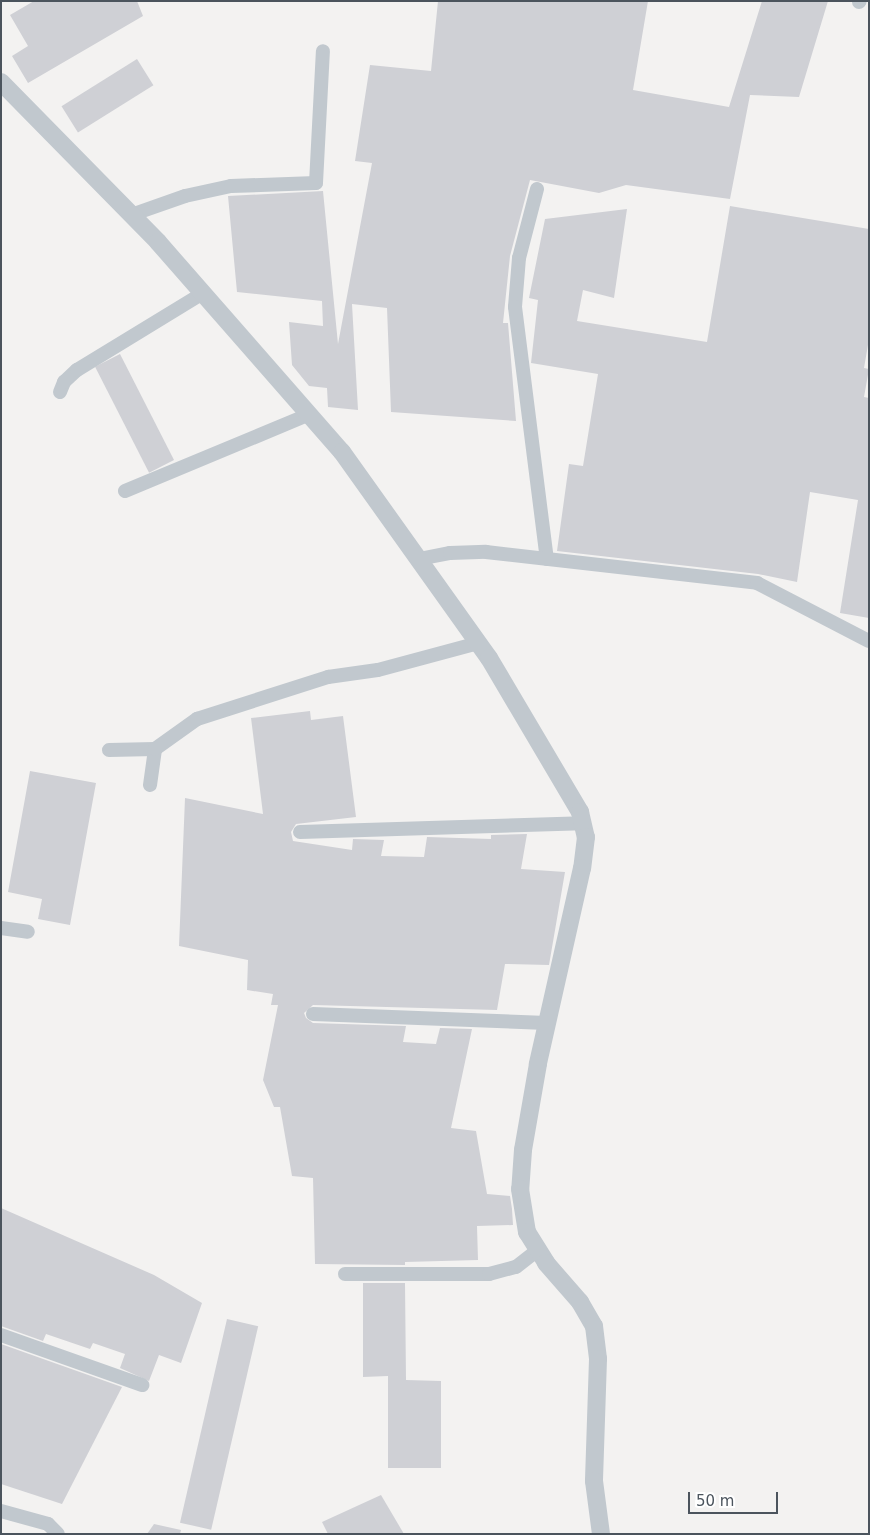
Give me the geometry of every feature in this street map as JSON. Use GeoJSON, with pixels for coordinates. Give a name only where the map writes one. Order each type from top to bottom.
{"type":"FeatureCollection","features":[{"type":"Feature","properties":{"kind":"street"},"geometry":{"type":"LineString","coordinates":[[131,215],[185,196],[231,186],[316,183],[323,51]]}},
{"type":"Feature","properties":{"kind":"street"},"geometry":{"type":"LineString","coordinates":[[1,82],[131,215],[203,293],[342,452],[478,643],[560,773],[582,823],[586,837],[582,868],[547,1023],[523,1150],[520,1189],[527,1232],[538,1250],[580,1302],[594,1326],[598,1359],[594,1481],[601,1534]]}},
{"type":"Feature","properties":{"kind":"street"},"geometry":{"type":"LineString","coordinates":[[537,189],[519,258],[515,307],[547,559]]}},
{"type":"Feature","properties":{"kind":"street"},"geometry":{"type":"LineString","coordinates":[[60,392],[64,382],[77,370],[203,293]]}},
{"type":"Feature","properties":{"kind":"street"},"geometry":{"type":"LineString","coordinates":[[126,490],[310,414]]}},
{"type":"Feature","properties":{"kind":"street"},"geometry":{"type":"LineString","coordinates":[[419,559],[450,553],[486,552],[758,583],[869,641]]}},
{"type":"Feature","properties":{"kind":"street"},"geometry":{"type":"LineString","coordinates":[[109,750],[155,749],[197,718],[328,677],[378,670],[478,643]]}},
{"type":"Feature","properties":{"kind":"street"},"geometry":{"type":"LineString","coordinates":[[150,785],[155,749]]}},
{"type":"Feature","properties":{"kind":"street"},"geometry":{"type":"LineString","coordinates":[[300,832],[582,823]]}},
{"type":"Feature","properties":{"kind":"street"},"geometry":{"type":"LineString","coordinates":[[1,928],[28,932]]}},
{"type":"Feature","properties":{"kind":"street"},"geometry":{"type":"LineString","coordinates":[[313,1014],[547,1023]]}},
{"type":"Feature","properties":{"kind":"street"},"geometry":{"type":"LineString","coordinates":[[345,1274],[489,1274],[516,1267],[538,1250]]}},
{"type":"Feature","properties":{"kind":"street"},"geometry":{"type":"LineString","coordinates":[[1,1336],[142,1385]]}},
{"type":"Feature","properties":{"kind":"street"},"geometry":{"type":"LineString","coordinates":[[1,1511],[48,1524],[58,1534]]}},
{"type":"Feature","properties":{"kind":"building"},"geometry":{"type":"Polygon","coordinates":[[[34,1],[137,1],[143,16],[28,83],[12,56],[28,46],[10,15],[34,1]]]}},
{"type":"Feature","properties":{"kind":"building"},"geometry":{"type":"Polygon","coordinates":[[[438,1],[648,1],[633,90],[729,107],[762,1],[828,1],[799,97],[750,95],[730,199],[626,185],[599,193],[530,180],[510,256],[503,323],[508,323],[516,421],[391,412],[387,308],[352,304],[358,410],[328,407],[327,388],[309,386],[292,365],[289,322],[323,326],[322,301],[237,292],[228,196],[323,191],[338,344],[372,163],[355,161],[370,65],[431,71],[438,1]]]}},
{"type":"Feature","properties":{"kind":"building"},"geometry":{"type":"Polygon","coordinates":[[[137,59],[153,85],[78,132],[62,106],[137,59]]]}},
{"type":"Feature","properties":{"kind":"building"},"geometry":{"type":"Polygon","coordinates":[[[730,206],[869,229],[869,339],[864,368],[869,369],[864,397],[869,398],[869,618],[840,613],[858,500],[810,492],[797,582],[758,574],[557,551],[569,464],[583,466],[598,374],[531,363],[538,300],[529,298],[545,219],[627,209],[614,298],[583,290],[577,321],[707,342],[730,206]]]}},
{"type":"Feature","properties":{"kind":"building"},"geometry":{"type":"Polygon","coordinates":[[[120,354],[174,460],[149,473],[95,367],[120,354]]]}},
{"type":"Feature","properties":{"kind":"building"},"geometry":{"type":"Polygon","coordinates":[[[310,711],[311,720],[343,716],[356,817],[296,824],[291,832],[293,841],[352,850],[353,839],[384,840],[381,856],[424,857],[427,837],[491,839],[491,835],[527,834],[521,869],[565,872],[549,965],[505,964],[497,1010],[313,1005],[304,1013],[306,1018],[313,1023],[406,1026],[403,1042],[436,1044],[440,1028],[472,1029],[451,1128],[476,1131],[487,1194],[510,1196],[513,1225],[477,1226],[478,1260],[405,1262],[405,1265],[315,1264],[313,1178],[292,1176],[280,1107],[274,1107],[263,1080],[278,1005],[271,1005],[273,994],[247,990],[248,960],[179,946],[185,798],[263,814],[251,718],[310,711]]]}},
{"type":"Feature","properties":{"kind":"building"},"geometry":{"type":"Polygon","coordinates":[[[30,771],[96,783],[70,925],[38,919],[42,899],[8,892],[30,771]]]}},
{"type":"Feature","properties":{"kind":"building"},"geometry":{"type":"Polygon","coordinates":[[[1,1208],[154,1275],[202,1303],[181,1363],[159,1355],[149,1381],[120,1368],[125,1354],[93,1343],[90,1349],[46,1334],[43,1341],[1,1326],[1,1208]]]}},
{"type":"Feature","properties":{"kind":"building"},"geometry":{"type":"Polygon","coordinates":[[[363,1283],[405,1283],[406,1380],[441,1381],[441,1468],[388,1468],[388,1376],[363,1377],[363,1283]]]}},
{"type":"Feature","properties":{"kind":"building"},"geometry":{"type":"Polygon","coordinates":[[[227,1319],[258,1326],[211,1530],[180,1523],[227,1319]]]}},
{"type":"Feature","properties":{"kind":"building"},"geometry":{"type":"Polygon","coordinates":[[[1,1344],[122,1387],[62,1504],[1,1484],[1,1344]]]}},
{"type":"Feature","properties":{"kind":"building"},"geometry":{"type":"Polygon","coordinates":[[[381,1495],[404,1534],[328,1534],[322,1522],[381,1495]]]}},
{"type":"Feature","properties":{"kind":"building"},"geometry":{"type":"Polygon","coordinates":[[[154,1524],[181,1530],[180,1534],[147,1534],[154,1524]]]}}]}
